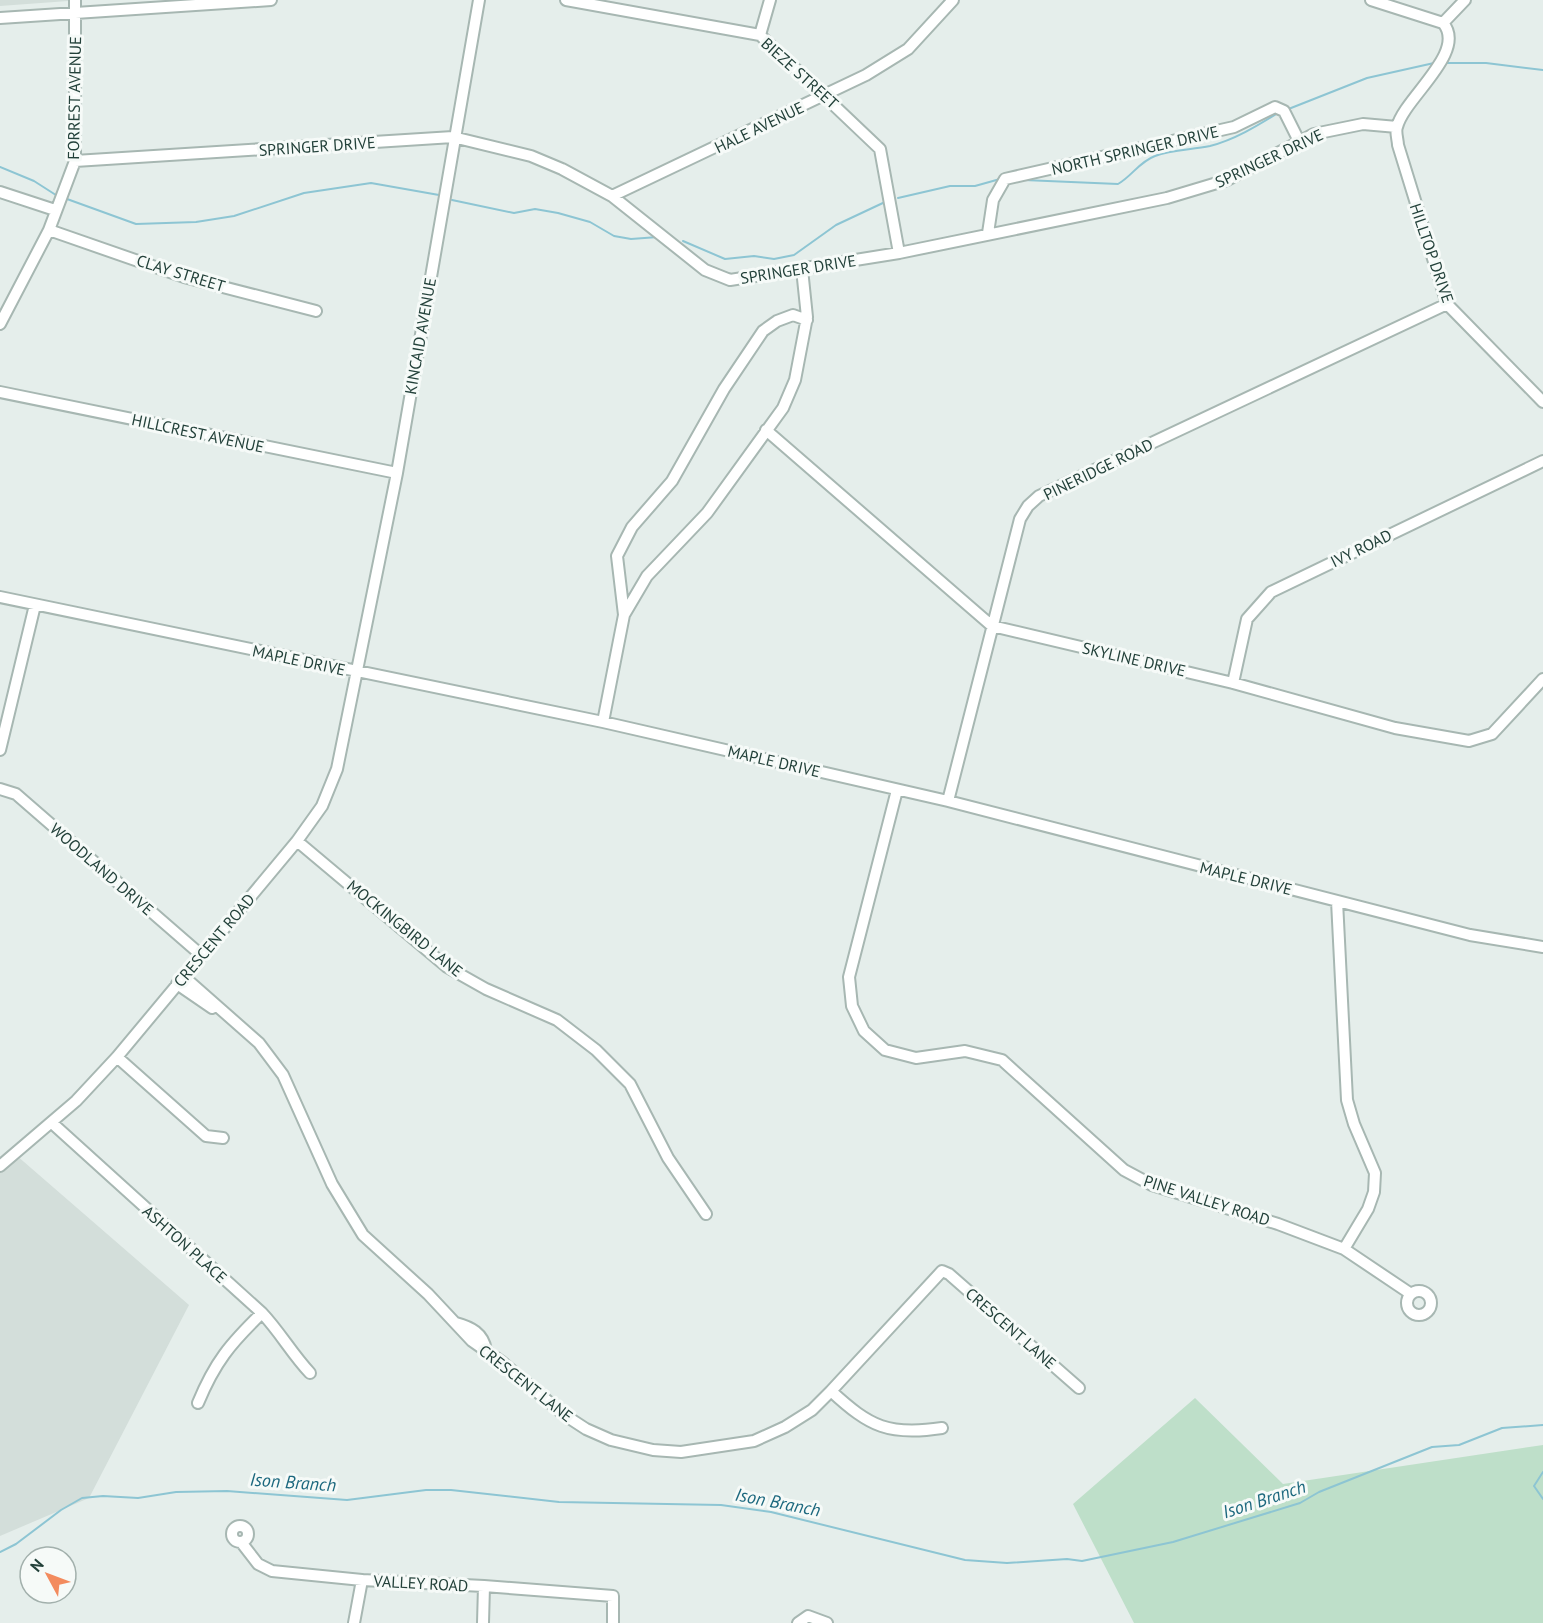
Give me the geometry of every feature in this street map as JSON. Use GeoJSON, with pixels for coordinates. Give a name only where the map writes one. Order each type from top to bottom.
{"type":"FeatureCollection","features":[{"type":"Feature","properties":{"kind":"street","name":"FORREST AVENUE"},"geometry":{"type":"LineString","coordinates":[[0,324],[49,230],[75,161],[75,0]]}},
{"type":"Feature","properties":{"kind":"street"},"geometry":{"type":"LineString","coordinates":[[0,18],[271,0]]}},
{"type":"Feature","properties":{"kind":"street","name":"KINCAID AVENUE"},"geometry":{"type":"LineString","coordinates":[[357,672],[397,473],[445,200],[453,137],[479,0]]}},
{"type":"Feature","properties":{"kind":"street","name":"BIEZE STREET"},"geometry":{"type":"LineString","coordinates":[[566,0],[760,35],[880,148],[899,253]]}},
{"type":"Feature","properties":{"kind":"street"},"geometry":{"type":"LineString","coordinates":[[760,35],[770,0]]}},
{"type":"Feature","properties":{"kind":"street","name":"HALE AVENUE"},"geometry":{"type":"LineString","coordinates":[[612,196],[866,75],[908,49],[952,0]]}},
{"type":"Feature","properties":{"kind":"street"},"geometry":{"type":"LineString","coordinates":[[1371,0],[1443,23],[1450,35],[1443,57],[1397,127]]}},
{"type":"Feature","properties":{"kind":"street"},"geometry":{"type":"LineString","coordinates":[[1443,23],[1465,0]]}},
{"type":"Feature","properties":{"kind":"street","name":"NORTH SPRINGER DRIVE"},"geometry":{"type":"LineString","coordinates":[[988,233],[993,200],[1005,179],[1234,127],[1275,107],[1284,111],[1299,141]]}},
{"type":"Feature","properties":{"kind":"street","name":"SPRINGER DRIVE"},"geometry":{"type":"LineString","coordinates":[[75,161],[453,137],[531,156],[612,196],[694,262],[718,276],[730,280],[744,280],[899,253],[1197,190],[1227,180],[1299,141],[1342,127],[1386,124],[1397,127]]}},
{"type":"Feature","properties":{"kind":"street","name":"HILLTOP DRIVE"},"geometry":{"type":"LineString","coordinates":[[1397,127],[1398,145],[1447,304],[1543,402]]}},
{"type":"Feature","properties":{"kind":"street"},"geometry":{"type":"LineString","coordinates":[[0,192],[55,210]]}},
{"type":"Feature","properties":{"kind":"street","name":"CLAY STREET"},"geometry":{"type":"LineString","coordinates":[[49,230],[184,277],[316,311]]}},
{"type":"Feature","properties":{"kind":"street"},"geometry":{"type":"LineString","coordinates":[[624,615],[647,576],[707,513],[783,408],[795,380],[807,320],[802,269]]}},
{"type":"Feature","properties":{"kind":"street","name":"PINERIDGE ROAD"},"geometry":{"type":"LineString","coordinates":[[948,801],[1020,519],[1028,506],[1039,496],[1447,304]]}},
{"type":"Feature","properties":{"kind":"street"},"geometry":{"type":"LineString","coordinates":[[603,722],[624,615],[616,556],[632,526],[672,481],[724,388],[763,331],[777,321],[793,315],[807,320]]}},
{"type":"Feature","properties":{"kind":"street","name":"HILLCREST AVENUE"},"geometry":{"type":"LineString","coordinates":[[0,392],[397,473]]}},
{"type":"Feature","properties":{"kind":"street","name":"SKYLINE DRIVE"},"geometry":{"type":"LineString","coordinates":[[766,430],[992,626],[1233,683],[1395,728],[1469,741],[1492,734],[1543,679]]}},
{"type":"Feature","properties":{"kind":"street","name":"IVY ROAD"},"geometry":{"type":"LineString","coordinates":[[1233,683],[1246,619],[1271,592],[1543,460]]}},
{"type":"Feature","properties":{"kind":"street","name":"MAPLE DRIVE"},"geometry":{"type":"LineString","coordinates":[[0,597],[603,722],[948,801],[1470,935],[1543,947]]}},
{"type":"Feature","properties":{"kind":"street"},"geometry":{"type":"LineString","coordinates":[[0,750],[35,605]]}},
{"type":"Feature","properties":{"kind":"street","name":"CRESCENT ROAD"},"geometry":{"type":"LineString","coordinates":[[0,1166],[52,1123],[117,1057],[200,954],[297,841],[322,806],[337,769],[357,672]]}},
{"type":"Feature","properties":{"kind":"street","name":"WOODLAND DRIVE"},"geometry":{"type":"LineString","coordinates":[[0,789],[16,794],[200,954]]}},
{"type":"Feature","properties":{"kind":"street","name":"PINE VALLEY ROAD"},"geometry":{"type":"LineString","coordinates":[[897,790],[849,977],[852,1006],[864,1031],[885,1050],[916,1058],[966,1051],[1002,1060],[1118,1166],[1138,1178],[1187,1196],[1278,1224],[1344,1250],[1411,1294]]}},
{"type":"Feature","properties":{"kind":"street","name":"MOCKINGBIRD LANE"},"geometry":{"type":"LineString","coordinates":[[297,841],[447,967],[486,989],[557,1020],[596,1050],[630,1084],[668,1158],[706,1214]]}},
{"type":"Feature","properties":{"kind":"street"},"geometry":{"type":"LineString","coordinates":[[1337,902],[1347,1100],[1354,1124],[1375,1173],[1374,1192],[1368,1209],[1344,1250]]}},
{"type":"Feature","properties":{"kind":"street","name":"CRESCENT LANE"},"geometry":{"type":"LineString","coordinates":[[180,980],[202,1004],[223,1013],[259,1043],[282,1075],[332,1184],[363,1235],[472,1341],[563,1414],[586,1429],[611,1440],[653,1450],[690,1451],[754,1441],[812,1410],[942,1271],[949,1274],[1079,1388]]}},
{"type":"Feature","properties":{"kind":"street"},"geometry":{"type":"LineString","coordinates":[[117,1057],[206,1136],[223,1138]]}},
{"type":"Feature","properties":{"kind":"street","name":"ASHTON PLACE"},"geometry":{"type":"LineString","coordinates":[[52,1123],[262,1313],[280,1332],[293,1356],[310,1373]]}},
{"type":"Feature","properties":{"kind":"street"},"geometry":{"type":"LineString","coordinates":[[198,1403],[211,1371],[233,1340],[262,1313]]}},
{"type":"Feature","properties":{"kind":"street"},"geometry":{"type":"LineString","coordinates":[[831,1391],[873,1425],[912,1433],[942,1428]]}},
{"type":"Feature","properties":{"kind":"street","name":"VALLEY ROAD"},"geometry":{"type":"LineString","coordinates":[[241,1542],[258,1564],[272,1571],[362,1580],[613,1596],[614,1623]]}},
{"type":"Feature","properties":{"kind":"street"},"geometry":{"type":"LineString","coordinates":[[354,1623],[362,1580]]}},
{"type":"Feature","properties":{"kind":"street"},"geometry":{"type":"LineString","coordinates":[[483,1623],[484,1586]]}},
{"type":"Feature","properties":{"kind":"street"},"geometry":{"type":"LineString","coordinates":[[798,1623],[808,1616],[827,1623]]}},
{"type":"Feature","properties":{"kind":"shaded area"},"geometry":{"type":"Polygon","coordinates":[[[0,0],[68,0],[68,1],[0,6],[0,0]]]}},
{"type":"Feature","properties":{"kind":"shaded area"},"geometry":{"type":"Polygon","coordinates":[[[16,1155],[189,1305],[89,1498],[0,1536],[0,1166],[16,1155]]]}},
{"type":"Feature","properties":{"kind":"green space"},"geometry":{"type":"Polygon","coordinates":[[[1195,1398],[1283,1484],[1543,1445],[1543,1623],[1134,1623],[1073,1504],[1195,1398]]]}},
{"type":"Feature","properties":{"kind":"waterway"},"geometry":{"type":"LineString","coordinates":[[1286,110],[1367,78],[1434,63]]}},
{"type":"Feature","properties":{"kind":"waterway"},"geometry":{"type":"LineString","coordinates":[[1447,63],[1486,63],[1543,70]]}},
{"type":"Feature","properties":{"kind":"waterway"},"geometry":{"type":"LineString","coordinates":[[1024,180],[1118,184],[1144,162],[1155,156],[1228,140],[1278,113]]}},
{"type":"Feature","properties":{"kind":"waterway"},"geometry":{"type":"LineString","coordinates":[[0,167],[34,181],[59,197]]}},
{"type":"Feature","properties":{"kind":"waterway"},"geometry":{"type":"LineString","coordinates":[[898,198],[950,186],[975,186],[1000,179]]}},
{"type":"Feature","properties":{"kind":"waterway"},"geometry":{"type":"LineString","coordinates":[[67,199],[136,224],[196,222],[234,216],[304,193],[371,183],[439,195]]}},
{"type":"Feature","properties":{"kind":"waterway"},"geometry":{"type":"LineString","coordinates":[[452,200],[514,213],[535,209],[558,213],[590,222],[614,236],[631,239],[658,237]]}},
{"type":"Feature","properties":{"kind":"waterway"},"geometry":{"type":"LineString","coordinates":[[683,241],[725,259],[754,256],[774,259],[794,255],[836,225],[885,202]]}},
{"type":"Feature","properties":{"kind":"waterway","name":"Ison Branch"},"geometry":{"type":"LineString","coordinates":[[0,1552],[16,1544],[61,1510],[82,1498],[103,1496],[138,1498],[176,1492],[227,1491],[347,1500],[426,1490],[451,1490],[559,1502],[721,1505],[771,1512],[965,1560],[1007,1563],[1067,1559],[1082,1561],[1173,1542],[1300,1503],[1319,1492],[1432,1447],[1459,1445],[1502,1428],[1543,1425]]}},
{"type":"Feature","properties":{"kind":"waterway"},"geometry":{"type":"LineString","coordinates":[[1543,1472],[1534,1486],[1543,1499]]}}]}
